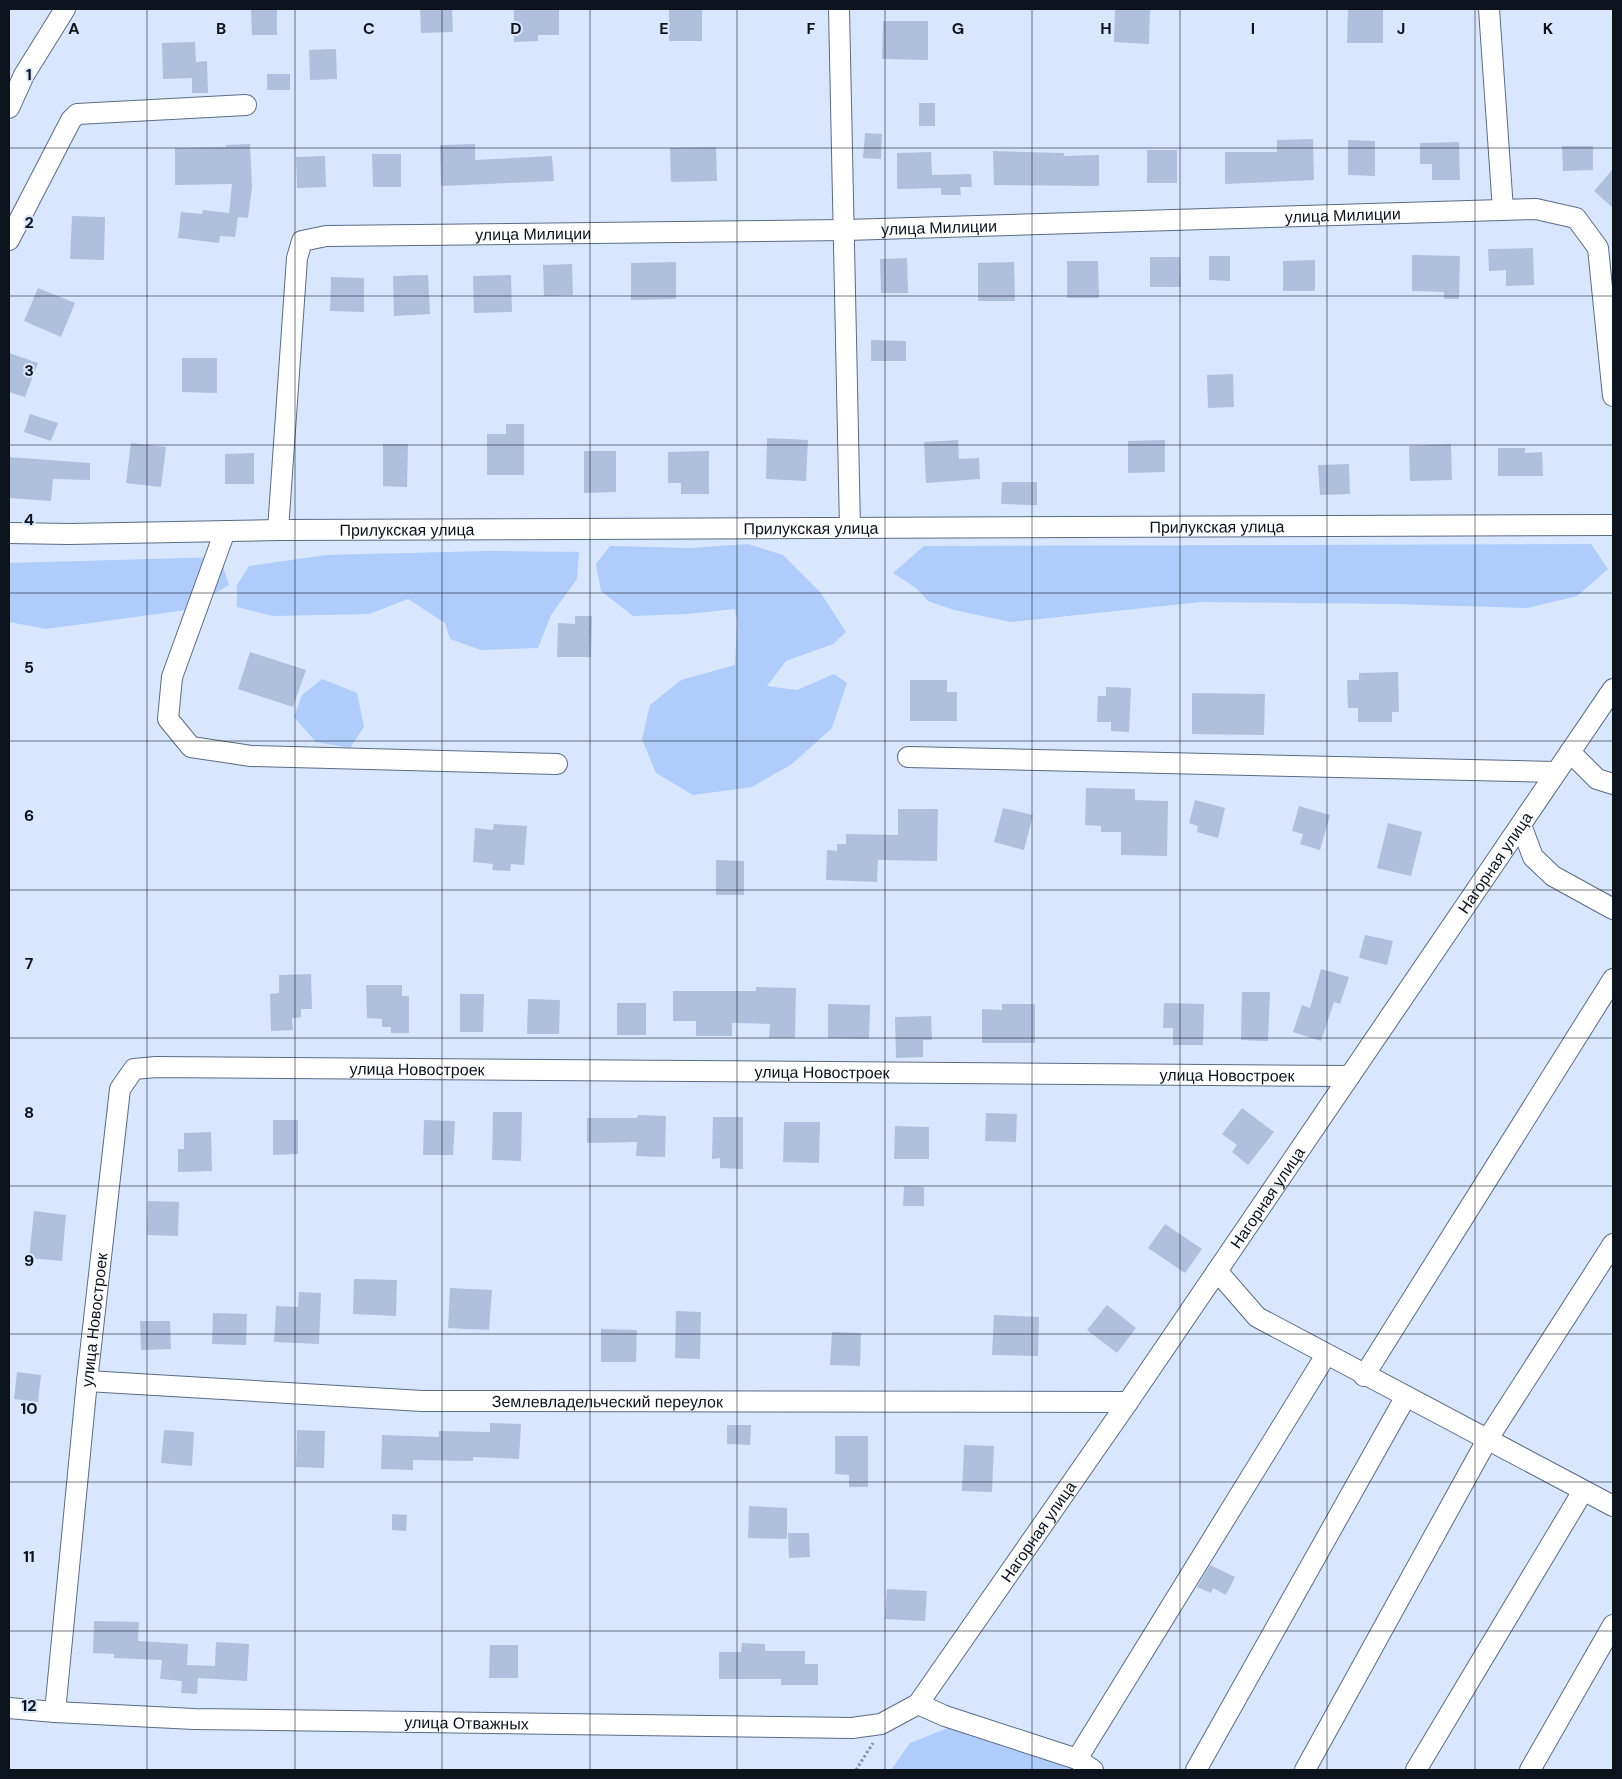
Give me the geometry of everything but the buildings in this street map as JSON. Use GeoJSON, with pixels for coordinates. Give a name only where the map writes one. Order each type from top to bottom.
{"type":"FeatureCollection","features":[{"type":"Feature","properties":{"kind":"street"},"geometry":{"type":"LineString","coordinates":[[9,108],[24,75],[65,9]]}},
{"type":"Feature","properties":{"kind":"street"},"geometry":{"type":"LineString","coordinates":[[839,9],[850,528]]}},
{"type":"Feature","properties":{"kind":"street"},"geometry":{"type":"LineString","coordinates":[[1489,9],[1503,210]]}},
{"type":"Feature","properties":{"kind":"street"},"geometry":{"type":"LineString","coordinates":[[9,240],[71,120],[77,114],[246,105]]}},
{"type":"Feature","properties":{"kind":"street","name":"улица Милиции"},"geometry":{"type":"LineString","coordinates":[[278,530],[297,258],[302,241],[326,236],[844,230],[1536,209],[1576,218],[1598,248],[1613,396]]}},
{"type":"Feature","properties":{"kind":"street","name":"Прилукская улица"},"geometry":{"type":"LineString","coordinates":[[9,533],[69,534],[278,530],[1613,525]]}},
{"type":"Feature","properties":{"kind":"street"},"geometry":{"type":"LineString","coordinates":[[225,531],[172,677],[168,719],[191,747],[251,756],[557,764]]}},
{"type":"Feature","properties":{"kind":"street","name":"Нагорная улица"},"geometry":{"type":"LineString","coordinates":[[918,1704],[1128,1402],[1613,689]]}},
{"type":"Feature","properties":{"kind":"street"},"geometry":{"type":"LineString","coordinates":[[1570,752],[1597,779],[1613,784]]}},
{"type":"Feature","properties":{"kind":"street"},"geometry":{"type":"LineString","coordinates":[[908,757],[1556,772]]}},
{"type":"Feature","properties":{"kind":"street"},"geometry":{"type":"LineString","coordinates":[[1521,825],[1534,857],[1553,876],[1613,909]]}},
{"type":"Feature","properties":{"kind":"street"},"geometry":{"type":"LineString","coordinates":[[1364,1376],[1613,979]]}},
{"type":"Feature","properties":{"kind":"street","name":"улица Новостроек"},"geometry":{"type":"LineString","coordinates":[[55,1712],[87,1381],[120,1089],[134,1069],[156,1067],[1350,1076]]}},
{"type":"Feature","properties":{"kind":"street"},"geometry":{"type":"LineString","coordinates":[[1305,1770],[1488,1440],[1613,1244]]}},
{"type":"Feature","properties":{"kind":"street"},"geometry":{"type":"LineString","coordinates":[[1217,1272],[1257,1317],[1405,1398],[1613,1506]]}},
{"type":"Feature","properties":{"kind":"street"},"geometry":{"type":"LineString","coordinates":[[918,1704],[945,1716],[1085,1765],[1326,1355]]}},
{"type":"Feature","properties":{"kind":"street","name":"Землевладельческий переулок"},"geometry":{"type":"LineString","coordinates":[[87,1381],[422,1401],[1128,1402]]}},
{"type":"Feature","properties":{"kind":"street"},"geometry":{"type":"LineString","coordinates":[[1196,1770],[1405,1398]]}},
{"type":"Feature","properties":{"kind":"street"},"geometry":{"type":"LineString","coordinates":[[1416,1770],[1583,1491]]}},
{"type":"Feature","properties":{"kind":"street"},"geometry":{"type":"LineString","coordinates":[[1530,1770],[1613,1625]]}},
{"type":"Feature","properties":{"kind":"street","name":"улица Отважных"},"geometry":{"type":"LineString","coordinates":[[9,1708],[194,1719],[842,1728],[881,1724],[918,1704]]}},
{"type":"Feature","properties":{"kind":"path"},"geometry":{"type":"LineString","coordinates":[[856,1770],[870,1751],[881,1724]]}},
{"type":"Feature","properties":{"kind":"shaded area"},"geometry":{"type":"Polygon","coordinates":[[[748,544],[783,555],[820,592],[846,632],[833,644],[786,661],[767,686],[797,690],[834,674],[847,683],[832,728],[792,764],[752,787],[693,795],[656,773],[642,739],[650,705],[681,680],[735,665],[737,621],[735,609],[687,614],[633,616],[601,591],[596,564],[610,546],[690,548],[748,544]]]}},
{"type":"Feature","properties":{"kind":"shaded area"},"geometry":{"type":"Polygon","coordinates":[[[1591,544],[1608,569],[1577,596],[1527,608],[1395,604],[1201,602],[1011,622],[954,610],[928,601],[916,588],[893,573],[924,546],[1591,544]]]}},
{"type":"Feature","properties":{"kind":"shaded area"},"geometry":{"type":"Polygon","coordinates":[[[488,551],[579,552],[577,579],[551,615],[538,648],[481,650],[450,639],[445,623],[408,599],[369,614],[273,616],[237,607],[237,585],[249,566],[326,555],[488,551]]]}},
{"type":"Feature","properties":{"kind":"shaded area"},"geometry":{"type":"Polygon","coordinates":[[[220,557],[229,585],[187,610],[46,629],[9,622],[9,563],[220,557]]]}},
{"type":"Feature","properties":{"kind":"shaded area"},"geometry":{"type":"Polygon","coordinates":[[[322,679],[357,693],[364,727],[350,748],[316,742],[294,717],[302,695],[322,679]]]}},
{"type":"Feature","properties":{"kind":"shaded area"},"geometry":{"type":"Polygon","coordinates":[[[953,1726],[1084,1770],[891,1770],[910,1743],[953,1726]]]}}]}
